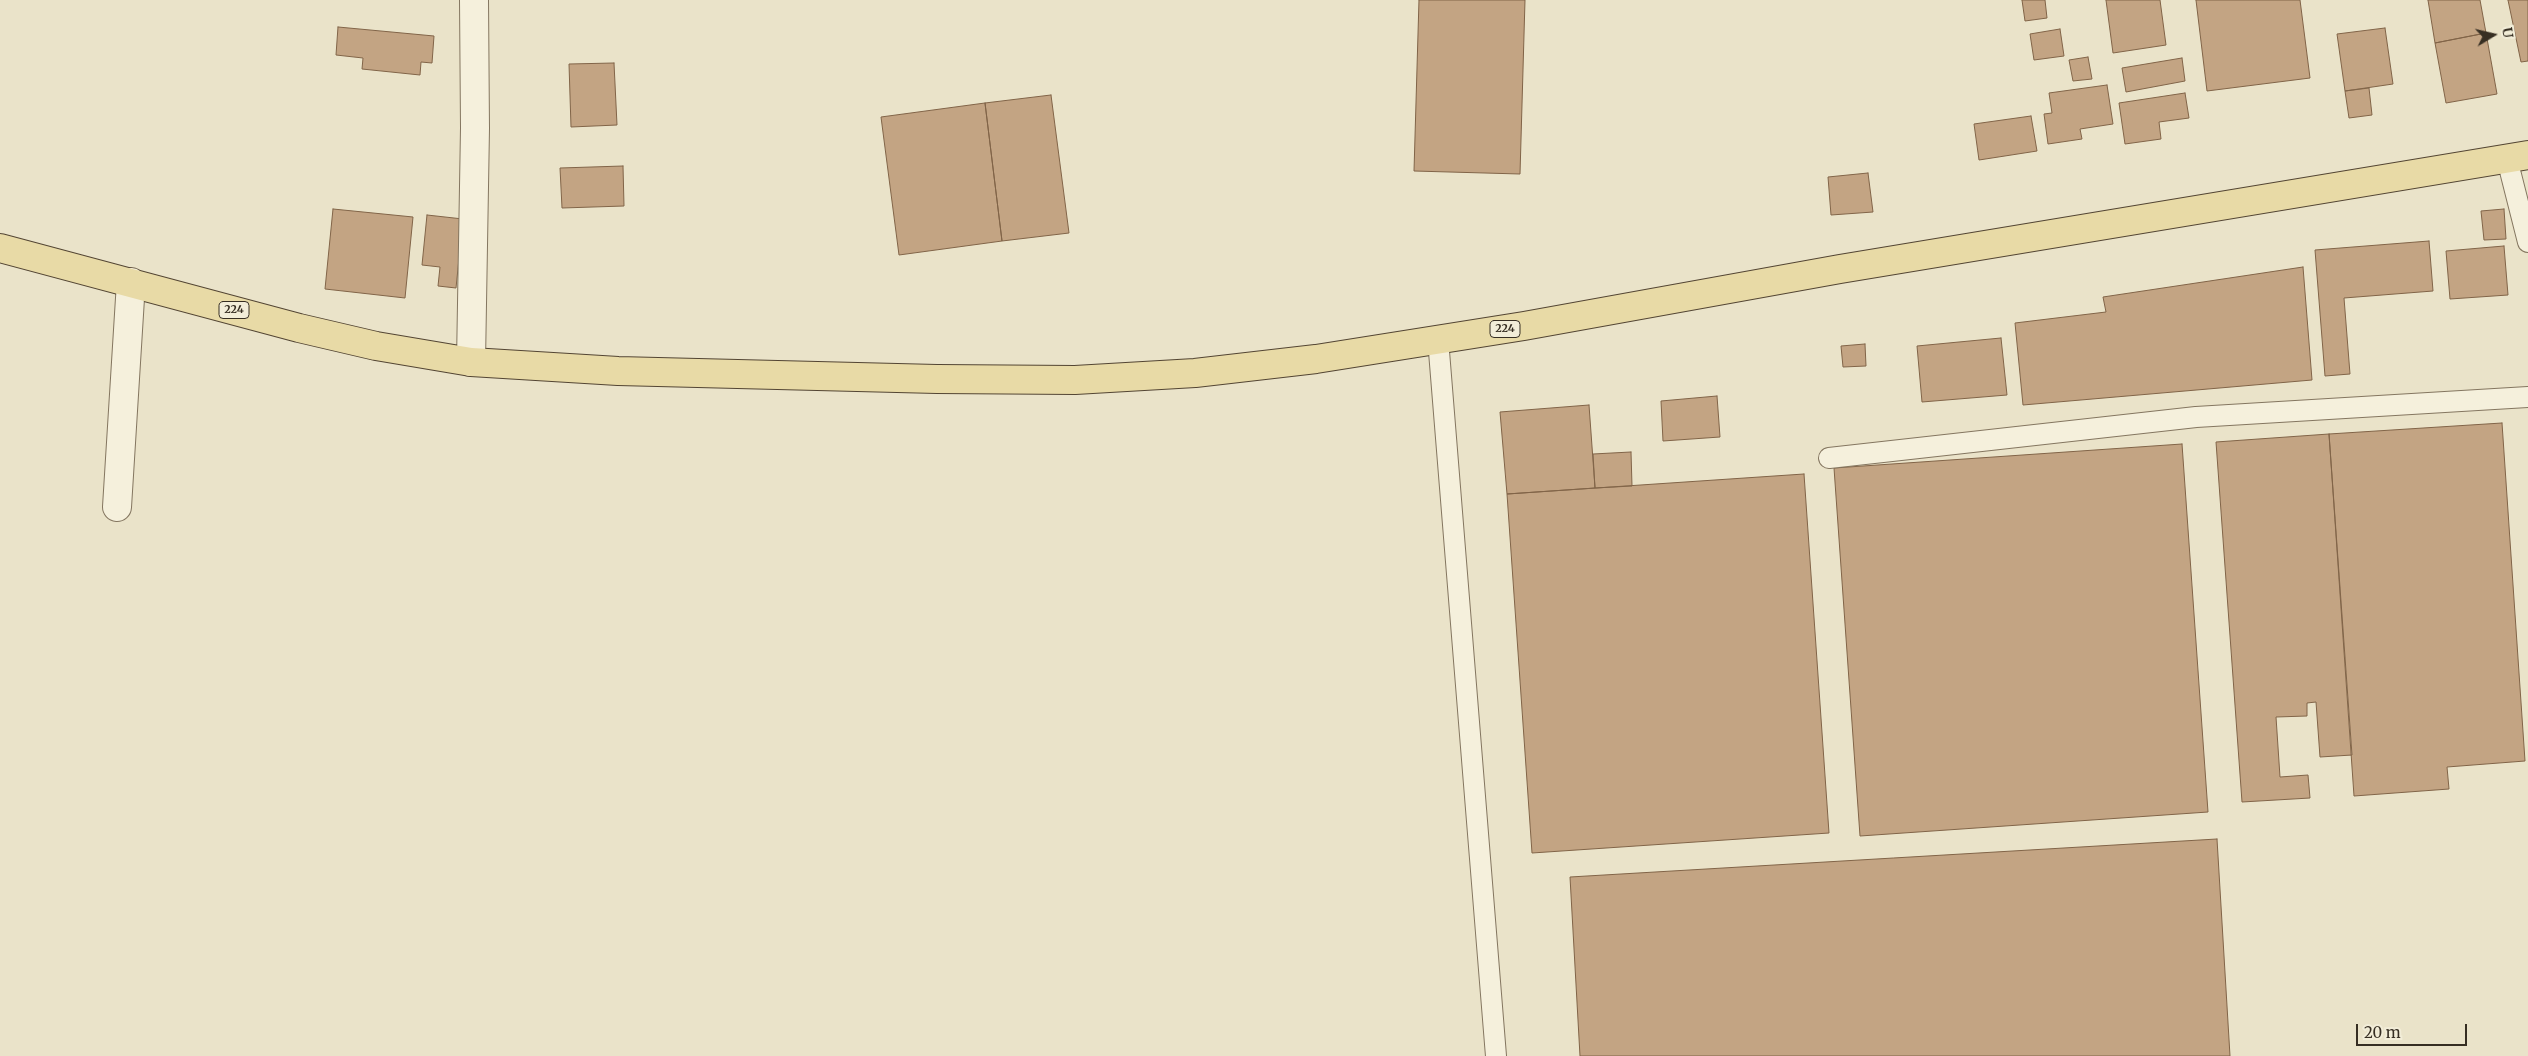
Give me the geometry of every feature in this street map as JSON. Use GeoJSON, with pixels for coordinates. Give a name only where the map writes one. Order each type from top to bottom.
{"type":"FeatureCollection","features":[{"type":"Feature","properties":{"kind":"main road","name":"224"},"geometry":{"type":"LineString","coordinates":[[0,248],[299,328],[376,346],[471,362],[618,371],[938,379],[1075,380],[1195,373],[1316,359],[1438,340],[1840,269],[2518,157]]}},
{"type":"Feature","properties":{"kind":"street"},"geometry":{"type":"LineString","coordinates":[[471,362],[475,128],[474,0]]}},
{"type":"Feature","properties":{"kind":"street"},"geometry":{"type":"LineString","coordinates":[[117,507],[131,282]]}},
{"type":"Feature","properties":{"kind":"lane"},"geometry":{"type":"LineString","coordinates":[[2518,157],[2528,242]]}},
{"type":"Feature","properties":{"kind":"lane"},"geometry":{"type":"LineString","coordinates":[[1438,340],[1496,1056]]}},
{"type":"Feature","properties":{"kind":"lane"},"geometry":{"type":"LineString","coordinates":[[1830,458],[2196,417],[2528,397]]}},
{"type":"Feature","properties":{"kind":"building"},"geometry":{"type":"Polygon","coordinates":[[[1419,0],[1525,0],[1520,174],[1414,171],[1419,0]]]}},
{"type":"Feature","properties":{"kind":"building"},"geometry":{"type":"Polygon","coordinates":[[[2022,0],[2045,0],[2047,18],[2025,21],[2022,0]]]}},
{"type":"Feature","properties":{"kind":"building"},"geometry":{"type":"Polygon","coordinates":[[[2106,0],[2160,0],[2166,45],[2113,53],[2106,0]]]}},
{"type":"Feature","properties":{"kind":"building"},"geometry":{"type":"Polygon","coordinates":[[[2196,0],[2300,0],[2310,78],[2207,91],[2196,0]]]}},
{"type":"Feature","properties":{"kind":"building"},"geometry":{"type":"Polygon","coordinates":[[[2428,0],[2480,0],[2486,33],[2435,43],[2428,0]]]}},
{"type":"Feature","properties":{"kind":"building"},"geometry":{"type":"Polygon","coordinates":[[[2508,0],[2528,0],[2528,61],[2521,62],[2508,0]]]}},
{"type":"Feature","properties":{"kind":"building"},"geometry":{"type":"Polygon","coordinates":[[[338,27],[434,36],[432,63],[421,62],[420,75],[362,69],[363,58],[336,55],[338,27]]]}},
{"type":"Feature","properties":{"kind":"building"},"geometry":{"type":"Polygon","coordinates":[[[2385,28],[2393,84],[2345,91],[2337,34],[2385,28]]]}},
{"type":"Feature","properties":{"kind":"building"},"geometry":{"type":"Polygon","coordinates":[[[2060,29],[2064,56],[2034,60],[2030,34],[2060,29]]]}},
{"type":"Feature","properties":{"kind":"building"},"geometry":{"type":"Polygon","coordinates":[[[2486,33],[2497,94],[2446,103],[2435,43],[2486,33]]]}},
{"type":"Feature","properties":{"kind":"building"},"geometry":{"type":"Polygon","coordinates":[[[2088,57],[2092,79],[2073,81],[2069,60],[2088,57]]]}},
{"type":"Feature","properties":{"kind":"building"},"geometry":{"type":"Polygon","coordinates":[[[2182,58],[2185,81],[2126,92],[2122,68],[2182,58]]]}},
{"type":"Feature","properties":{"kind":"building"},"geometry":{"type":"Polygon","coordinates":[[[614,63],[617,125],[571,127],[569,64],[614,63]]]}},
{"type":"Feature","properties":{"kind":"building"},"geometry":{"type":"Polygon","coordinates":[[[2107,85],[2113,124],[2080,129],[2082,139],[2048,144],[2044,114],[2052,113],[2049,93],[2107,85]]]}},
{"type":"Feature","properties":{"kind":"building"},"geometry":{"type":"Polygon","coordinates":[[[2369,88],[2372,115],[2349,118],[2345,91],[2369,88]]]}},
{"type":"Feature","properties":{"kind":"building"},"geometry":{"type":"Polygon","coordinates":[[[2185,93],[2189,118],[2159,122],[2161,139],[2125,144],[2119,103],[2185,93]]]}},
{"type":"Feature","properties":{"kind":"building"},"geometry":{"type":"Polygon","coordinates":[[[1051,95],[1069,233],[1002,241],[985,103],[1051,95]]]}},
{"type":"Feature","properties":{"kind":"building"},"geometry":{"type":"Polygon","coordinates":[[[985,103],[1002,241],[899,255],[881,117],[985,103]]]}},
{"type":"Feature","properties":{"kind":"building"},"geometry":{"type":"Polygon","coordinates":[[[2031,116],[2037,151],[1979,160],[1974,124],[2031,116]]]}},
{"type":"Feature","properties":{"kind":"building"},"geometry":{"type":"Polygon","coordinates":[[[623,166],[624,206],[562,208],[560,168],[623,166]]]}},
{"type":"Feature","properties":{"kind":"building"},"geometry":{"type":"Polygon","coordinates":[[[1868,173],[1873,212],[1831,215],[1828,177],[1868,173]]]}},
{"type":"Feature","properties":{"kind":"building"},"geometry":{"type":"Polygon","coordinates":[[[333,209],[413,217],[405,298],[325,289],[333,209]]]}},
{"type":"Feature","properties":{"kind":"building"},"geometry":{"type":"Polygon","coordinates":[[[2504,209],[2506,239],[2484,240],[2481,211],[2504,209]]]}},
{"type":"Feature","properties":{"kind":"building"},"geometry":{"type":"Polygon","coordinates":[[[427,215],[463,219],[456,288],[438,286],[440,267],[422,265],[427,215]]]}},
{"type":"Feature","properties":{"kind":"building"},"geometry":{"type":"Polygon","coordinates":[[[2429,241],[2433,291],[2344,298],[2350,374],[2325,376],[2315,250],[2429,241]]]}},
{"type":"Feature","properties":{"kind":"building"},"geometry":{"type":"Polygon","coordinates":[[[2504,246],[2508,295],[2450,299],[2446,251],[2504,246]]]}},
{"type":"Feature","properties":{"kind":"building"},"geometry":{"type":"Polygon","coordinates":[[[2303,267],[2312,380],[2023,405],[2015,323],[2106,312],[2103,297],[2303,267]]]}},
{"type":"Feature","properties":{"kind":"building"},"geometry":{"type":"Polygon","coordinates":[[[2001,338],[2007,395],[1922,402],[1917,346],[2001,338]]]}},
{"type":"Feature","properties":{"kind":"building"},"geometry":{"type":"Polygon","coordinates":[[[1865,344],[1866,366],[1843,367],[1841,346],[1865,344]]]}},
{"type":"Feature","properties":{"kind":"building"},"geometry":{"type":"Polygon","coordinates":[[[1717,396],[1720,437],[1663,441],[1661,401],[1717,396]]]}},
{"type":"Feature","properties":{"kind":"building"},"geometry":{"type":"Polygon","coordinates":[[[1589,405],[1595,488],[1507,494],[1500,412],[1589,405]]]}},
{"type":"Feature","properties":{"kind":"building"},"geometry":{"type":"Polygon","coordinates":[[[2502,423],[2525,761],[2447,767],[2449,789],[2354,796],[2329,434],[2502,423]]]}},
{"type":"Feature","properties":{"kind":"building"},"geometry":{"type":"Polygon","coordinates":[[[2329,434],[2352,755],[2320,757],[2316,702],[2307,703],[2307,716],[2276,717],[2280,777],[2308,775],[2310,798],[2242,802],[2216,442],[2329,434]]]}},
{"type":"Feature","properties":{"kind":"building"},"geometry":{"type":"Polygon","coordinates":[[[2182,444],[2208,812],[1860,836],[1834,468],[2182,444]]]}},
{"type":"Feature","properties":{"kind":"building"},"geometry":{"type":"Polygon","coordinates":[[[1631,452],[1632,486],[1595,488],[1593,454],[1631,452]]]}},
{"type":"Feature","properties":{"kind":"building"},"geometry":{"type":"Polygon","coordinates":[[[1804,474],[1829,833],[1532,853],[1507,494],[1804,474]]]}},
{"type":"Feature","properties":{"kind":"building"},"geometry":{"type":"Polygon","coordinates":[[[2217,839],[2230,1056],[1580,1056],[1570,877],[2217,839]]]}}]}
